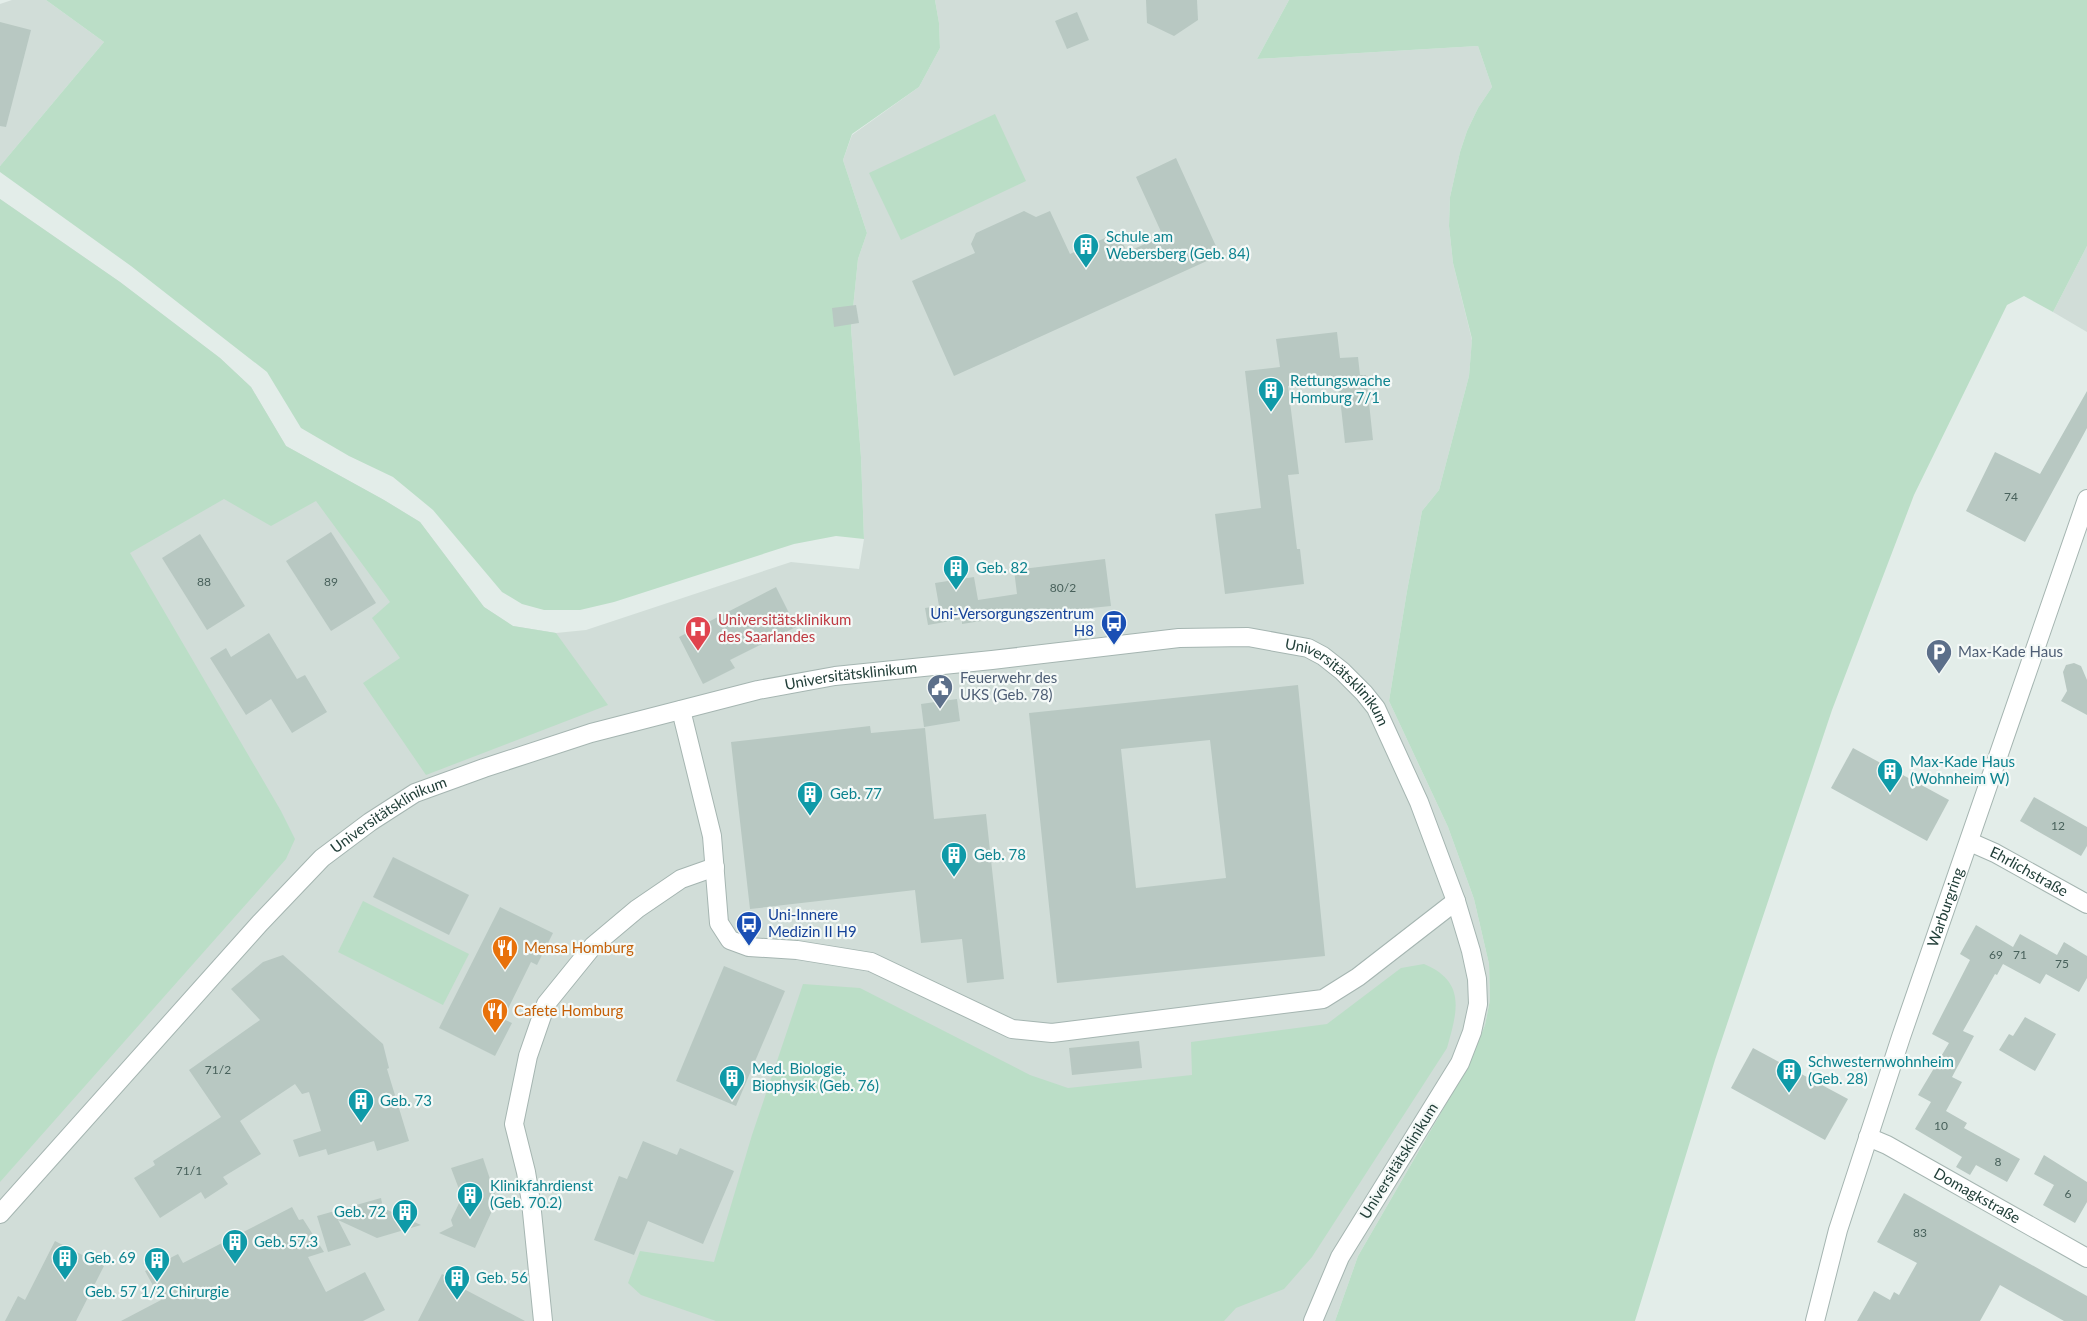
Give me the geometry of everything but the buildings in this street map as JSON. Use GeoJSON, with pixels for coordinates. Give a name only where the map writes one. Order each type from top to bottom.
{"type":"FeatureCollection","features":[{"type":"Feature","properties":{"kind":"street","name":"Warburgring"},"geometry":{"type":"LineString","coordinates":[[1815,1321],[1838,1230],[1970,842],[2000,746],[2080,549],[2087,499]]}},
{"type":"Feature","properties":{"kind":"street","name":"Universitätsklinikum"},"geometry":{"type":"LineString","coordinates":[[0,1214],[260,923],[322,858],[370,822],[415,794],[484,768],[591,733],[758,690],[835,676],[1179,638],[1248,638],[1308,648],[1323,656],[1342,671],[1376,708],[1419,802],[1456,901],[1477,979],[1478,1004],[1472,1032],[1460,1063],[1340,1257],[1313,1321]]}},
{"type":"Feature","properties":{"kind":"street"},"geometry":{"type":"LineString","coordinates":[[681,710],[712,836],[719,923],[730,940],[749,947],[797,950],[871,962],[1012,1029],[1052,1033],[1323,999],[1358,977],[1456,901]]}},
{"type":"Feature","properties":{"kind":"street","name":"Ehrlichstraße"},"geometry":{"type":"LineString","coordinates":[[1970,842],[1995,853],[2087,904]]}},
{"type":"Feature","properties":{"kind":"street"},"geometry":{"type":"LineString","coordinates":[[543,1321],[531,1202],[514,1124],[528,1056],[546,1004],[593,946],[637,909],[681,879],[715,867]]}},
{"type":"Feature","properties":{"kind":"street","name":"Domagkstraße"},"geometry":{"type":"LineString","coordinates":[[1868,1137],[1887,1145],[2087,1258]]}},
{"type":"Feature","properties":{"kind":"shaded area"},"geometry":{"type":"Polygon","coordinates":[[[12,0],[46,0],[104,42],[0,166],[0,4],[12,0]]]}},
{"type":"Feature","properties":{"kind":"shaded area","name":"Universitätsklinikum des Saarlandes"},"geometry":{"type":"Polygon","coordinates":[[[935,0],[1289,0],[1257,59],[1478,46],[1492,87],[1467,131],[1450,197],[1449,226],[1453,263],[1472,340],[1469,376],[1439,490],[1422,511],[1389,701],[1448,827],[1474,899],[1489,964],[1490,1000],[1485,1025],[1468,1066],[1358,1256],[1335,1321],[0,1321],[0,199],[120,282],[220,358],[251,387],[286,446],[420,522],[484,607],[513,626],[556,633],[586,630],[791,562],[859,569],[864,539],[861,457],[851,328],[858,259],[867,233],[843,160],[852,135],[919,87],[940,48],[935,0]]]}},
{"type":"Feature","properties":{"kind":"shaded area"},"geometry":{"type":"Polygon","coordinates":[[[2087,246],[2087,332],[2053,312],[2087,246]]]}},
{"type":"Feature","properties":{"kind":"green space"},"geometry":{"type":"Polygon","coordinates":[[[46,0],[935,0],[940,48],[919,87],[852,134],[843,160],[867,233],[858,259],[851,328],[861,457],[864,539],[836,536],[794,544],[614,602],[580,610],[544,610],[522,604],[502,592],[433,510],[393,477],[349,456],[301,428],[267,372],[131,266],[0,172],[0,166],[104,42],[46,0]]]}},
{"type":"Feature","properties":{"kind":"green space"},"geometry":{"type":"Polygon","coordinates":[[[1289,0],[2087,0],[2087,246],[2053,312],[2024,296],[2007,305],[1914,495],[1832,710],[1715,1060],[1635,1321],[1335,1321],[1358,1256],[1468,1066],[1485,1025],[1490,1000],[1489,964],[1474,899],[1448,827],[1389,701],[1422,511],[1439,490],[1469,376],[1472,339],[1453,263],[1449,226],[1450,197],[1467,131],[1492,87],[1478,46],[1257,59],[1289,0]]]}},
{"type":"Feature","properties":{"kind":"green space"},"geometry":{"type":"Polygon","coordinates":[[[995,114],[1026,181],[901,240],[869,173],[995,114]]]}},
{"type":"Feature","properties":{"kind":"green space"},"geometry":{"type":"Polygon","coordinates":[[[0,199],[120,282],[220,358],[251,387],[286,446],[420,522],[484,607],[513,626],[556,633],[608,705],[426,775],[363,683],[400,658],[372,618],[390,602],[316,501],[271,526],[224,499],[130,553],[281,811],[295,839],[286,859],[0,1182],[0,199]]]}},
{"type":"Feature","properties":{"kind":"green space"},"geometry":{"type":"Polygon","coordinates":[[[363,901],[469,954],[443,1005],[338,952],[363,901]]]}},
{"type":"Feature","properties":{"kind":"green space"},"geometry":{"type":"Polygon","coordinates":[[[1424,964],[1438,971],[1453,989],[1454,1022],[1447,1048],[1312,1257],[1284,1289],[1236,1308],[1224,1321],[716,1321],[641,1295],[628,1283],[640,1251],[714,1262],[752,1135],[803,984],[860,988],[1030,1075],[1068,1088],[1192,1075],[1191,1042],[1327,1024],[1401,968],[1424,964]]]}},
{"type":"Feature","properties":{"kind":"place","name":"Schule am Webersberg (Geb. 84)"},"geometry":{"type":"Point","coordinates":[1086,269]}},
{"type":"Feature","properties":{"kind":"place","name":"Rettungswache Homburg 7/1"},"geometry":{"type":"Point","coordinates":[1271,413]}},
{"type":"Feature","properties":{"kind":"place","name":"Geb. 82"},"geometry":{"type":"Point","coordinates":[956,591]}},
{"type":"Feature","properties":{"kind":"place","name":"Uni-Versorgungszentrum H8"},"geometry":{"type":"Point","coordinates":[1114,646]}},
{"type":"Feature","properties":{"kind":"place","name":"Universitätsklinikum des Saarlandes"},"geometry":{"type":"Point","coordinates":[698,652]}},
{"type":"Feature","properties":{"kind":"place","name":"Max-Kade Haus"},"geometry":{"type":"Point","coordinates":[1939,675]}},
{"type":"Feature","properties":{"kind":"place","name":"Feuerwehr des UKS (Geb. 78)"},"geometry":{"type":"Point","coordinates":[940,710]}},
{"type":"Feature","properties":{"kind":"place","name":"Max-Kade Haus (Wohnheim W)"},"geometry":{"type":"Point","coordinates":[1890,794]}},
{"type":"Feature","properties":{"kind":"place","name":"Geb. 77"},"geometry":{"type":"Point","coordinates":[810,817]}},
{"type":"Feature","properties":{"kind":"place","name":"Geb. 78"},"geometry":{"type":"Point","coordinates":[954,878]}},
{"type":"Feature","properties":{"kind":"place","name":"Uni-Innere Medizin II H9"},"geometry":{"type":"Point","coordinates":[749,947]}},
{"type":"Feature","properties":{"kind":"place","name":"Mensa Homburg"},"geometry":{"type":"Point","coordinates":[505,971]}},
{"type":"Feature","properties":{"kind":"place","name":"Cafete Homburg"},"geometry":{"type":"Point","coordinates":[495,1034]}},
{"type":"Feature","properties":{"kind":"place","name":"Schwesternwohnheim (Geb. 28)"},"geometry":{"type":"Point","coordinates":[1789,1094]}},
{"type":"Feature","properties":{"kind":"place","name":"Med. Biologie, Biophysik (Geb. 76)"},"geometry":{"type":"Point","coordinates":[732,1101]}},
{"type":"Feature","properties":{"kind":"place","name":"Geb. 73"},"geometry":{"type":"Point","coordinates":[361,1124]}},
{"type":"Feature","properties":{"kind":"place","name":"Klinikfahrdienst (Geb. 70.2)"},"geometry":{"type":"Point","coordinates":[470,1218]}},
{"type":"Feature","properties":{"kind":"place","name":"Geb. 72"},"geometry":{"type":"Point","coordinates":[405,1235]}},
{"type":"Feature","properties":{"kind":"place","name":"Geb. 57.3"},"geometry":{"type":"Point","coordinates":[235,1265]}},
{"type":"Feature","properties":{"kind":"place","name":"Geb. 69"},"geometry":{"type":"Point","coordinates":[65,1281]}},
{"type":"Feature","properties":{"kind":"place","name":"Geb. 57 1/2 Chirurgie"},"geometry":{"type":"Point","coordinates":[157,1283]}},
{"type":"Feature","properties":{"kind":"place","name":"Geb. 56"},"geometry":{"type":"Point","coordinates":[457,1301]}}]}
